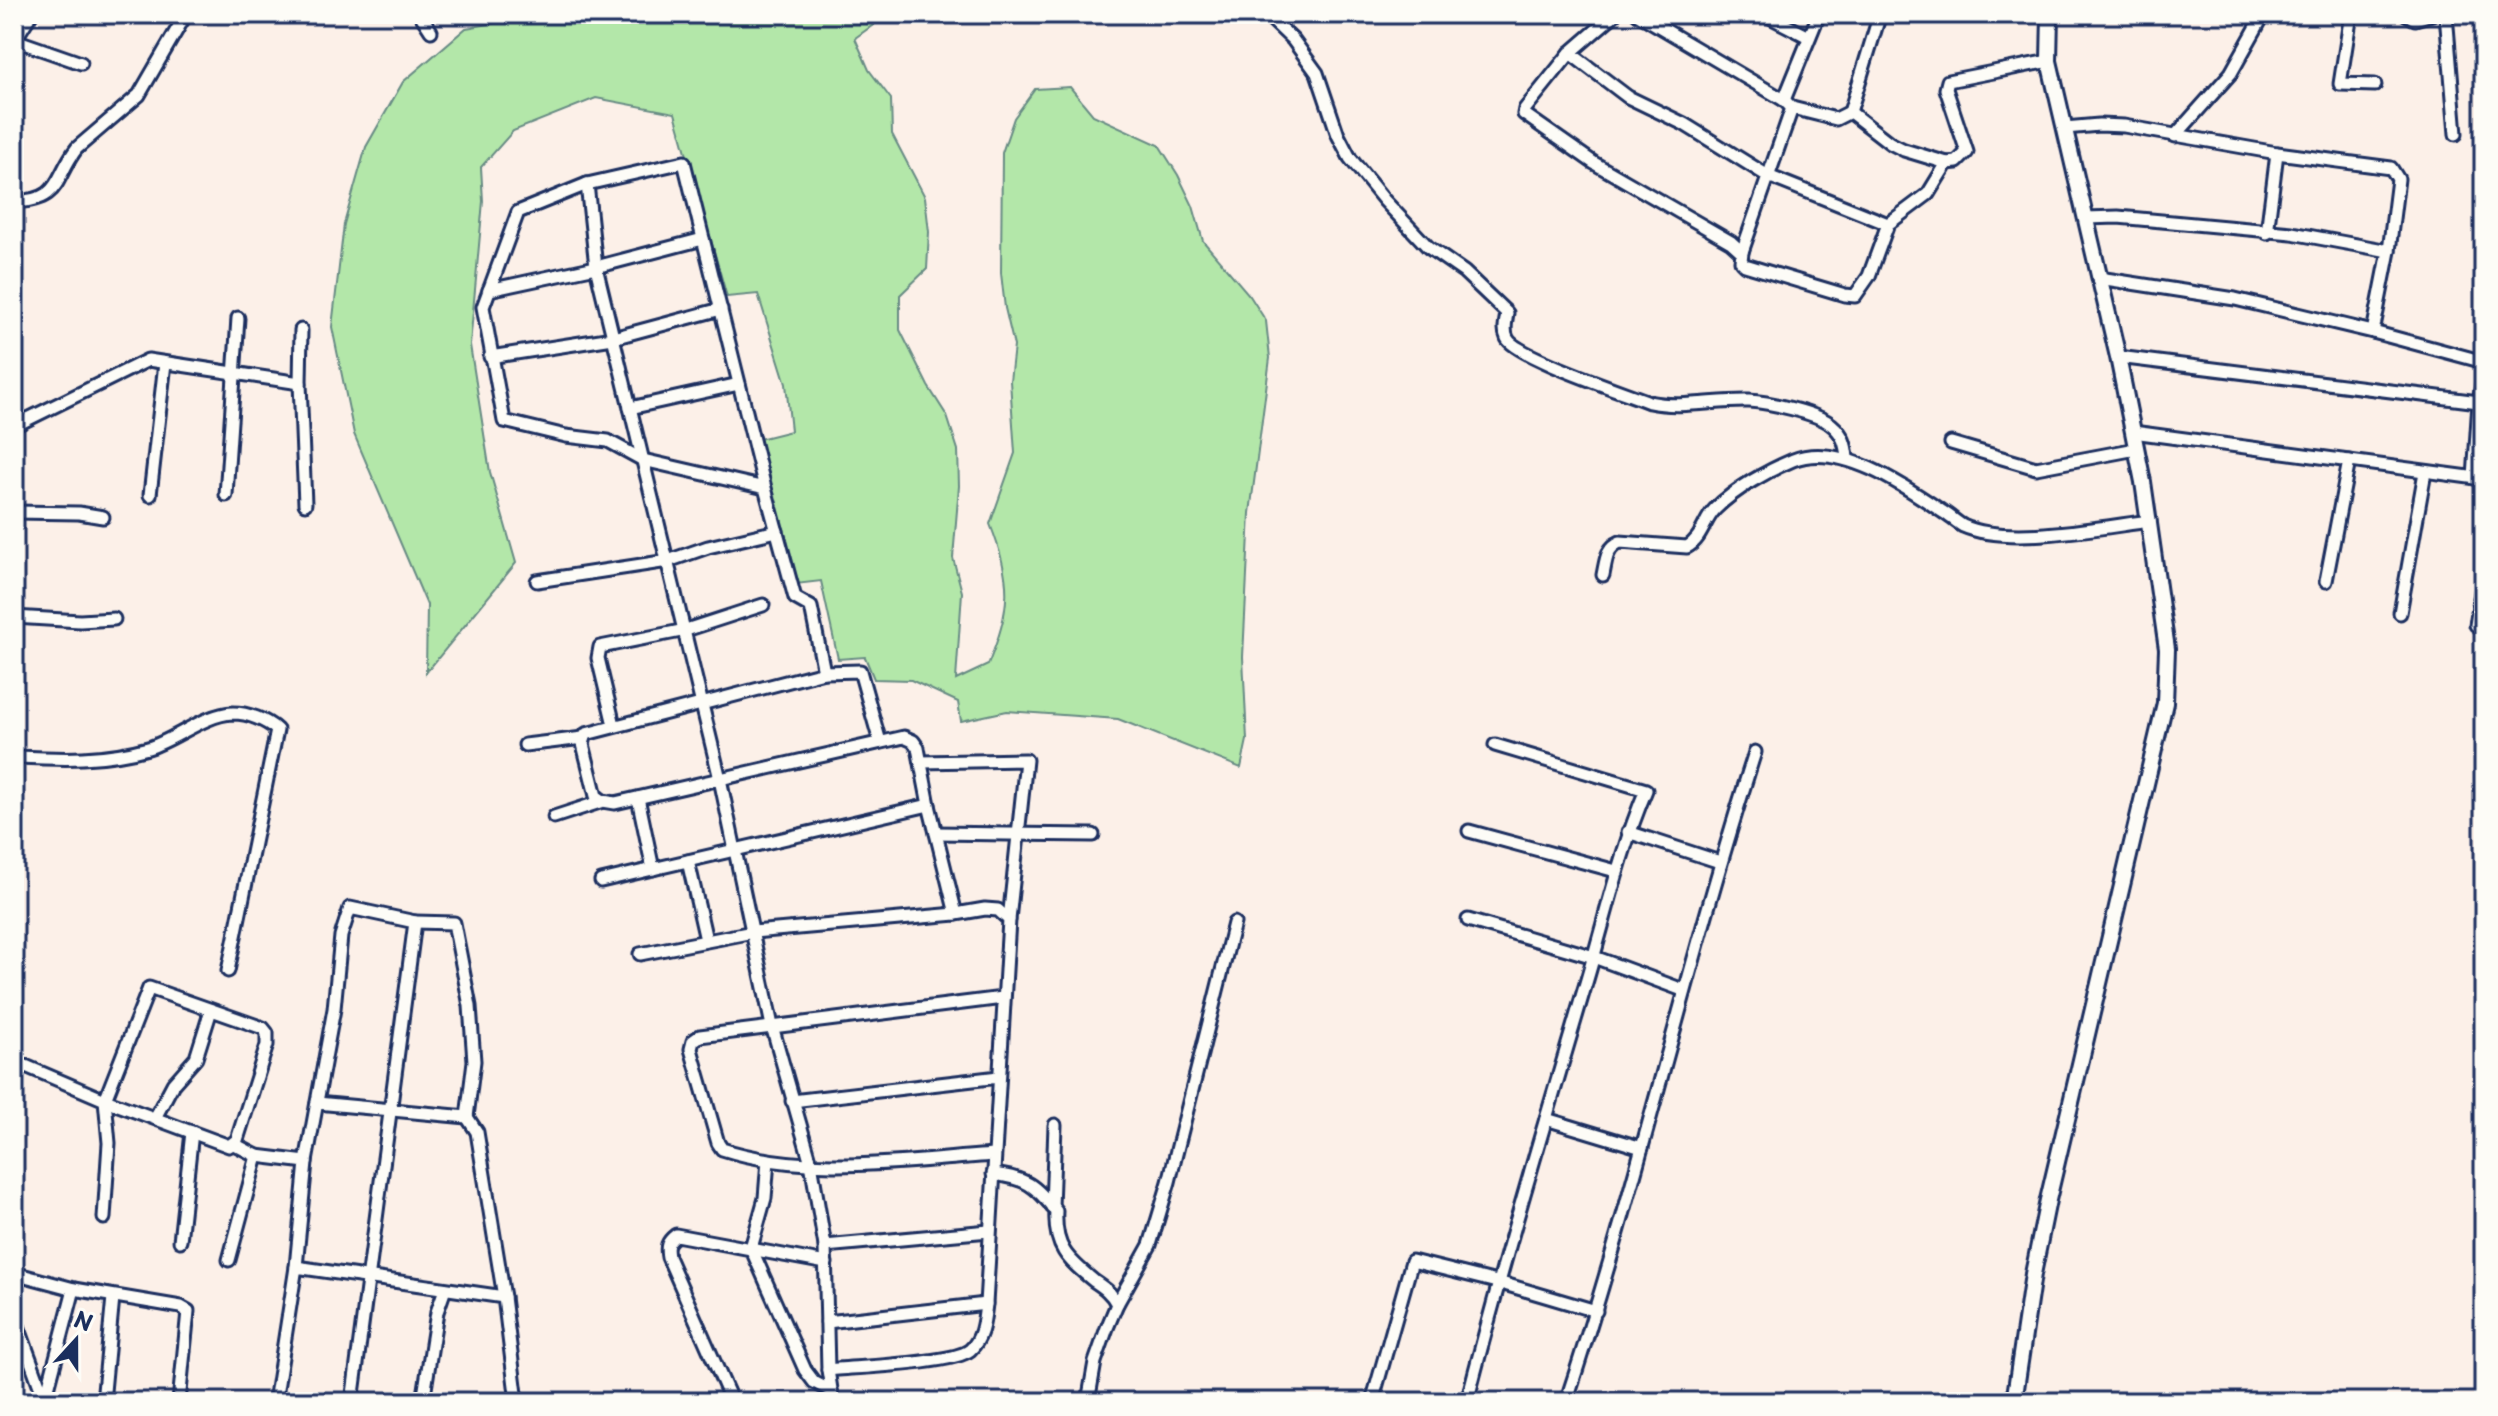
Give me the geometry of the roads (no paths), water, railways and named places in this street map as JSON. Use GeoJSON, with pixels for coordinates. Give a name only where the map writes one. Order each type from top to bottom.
{"type":"FeatureCollection","features":[{"type":"Feature","properties":{"kind":"street"},"geometry":{"type":"LineString","coordinates":[[31,14],[14,40],[81,63]]}},
{"type":"Feature","properties":{"kind":"street"},"geometry":{"type":"LineString","coordinates":[[14,202],[48,195],[54,189],[68,159],[77,148],[139,95],[186,14]]}},
{"type":"Feature","properties":{"kind":"street"},"geometry":{"type":"LineString","coordinates":[[420,14],[431,31]]}},
{"type":"Feature","properties":{"kind":"street"},"geometry":{"type":"LineString","coordinates":[[1266,14],[1293,40],[1317,73],[1338,135],[1350,158],[1428,247],[1464,272],[1507,313],[1504,329],[1510,343],[1536,358],[1649,402],[1667,405],[1761,402],[1808,415],[1832,425],[1846,443],[1847,458]]}},
{"type":"Feature","properties":{"kind":"street"},"geometry":{"type":"LineString","coordinates":[[1615,14],[1570,53],[1524,114],[1594,163],[1731,242],[1742,252]]}},
{"type":"Feature","properties":{"kind":"street"},"geometry":{"type":"LineString","coordinates":[[1638,14],[1788,104],[1836,119],[1850,112],[1880,14]]}},
{"type":"Feature","properties":{"kind":"street"},"geometry":{"type":"LineString","coordinates":[[1764,14],[1809,37]]}},
{"type":"Feature","properties":{"kind":"street"},"geometry":{"type":"LineString","coordinates":[[1819,14],[1809,37],[1741,261],[1745,265],[1855,296],[1869,276],[1888,224],[1928,194],[1947,163]]}},
{"type":"Feature","properties":{"kind":"street"},"geometry":{"type":"LineString","coordinates":[[2014,1402],[2033,1274],[2065,1123],[2165,703],[2167,649],[2150,521],[2118,357],[2049,61],[2050,14]]}},
{"type":"Feature","properties":{"kind":"street"},"geometry":{"type":"LineString","coordinates":[[2175,136],[2231,73],[2264,14]]}},
{"type":"Feature","properties":{"kind":"street"},"geometry":{"type":"LineString","coordinates":[[2351,14],[2340,84],[2375,85]]}},
{"type":"Feature","properties":{"kind":"street"},"geometry":{"type":"LineString","coordinates":[[2406,14],[2415,19],[2432,14]]}},
{"type":"Feature","properties":{"kind":"street"},"geometry":{"type":"LineString","coordinates":[[2446,14],[2456,134]]}},
{"type":"Feature","properties":{"kind":"street"},"geometry":{"type":"LineString","coordinates":[[1570,53],[1628,97],[1684,124],[1768,176],[1888,224]]}},
{"type":"Feature","properties":{"kind":"street"},"geometry":{"type":"LineString","coordinates":[[1850,112],[1890,143],[1947,163],[1957,162],[1967,152],[1946,89],[1948,81],[2049,61]]}},
{"type":"Feature","properties":{"kind":"street"},"geometry":{"type":"LineString","coordinates":[[2065,128],[2124,126],[2277,153],[2391,168],[2398,179],[2389,251],[2373,332]]}},
{"type":"Feature","properties":{"kind":"street"},"geometry":{"type":"LineString","coordinates":[[2267,233],[2277,153]]}},
{"type":"Feature","properties":{"kind":"street"},"geometry":{"type":"LineString","coordinates":[[765,488],[643,460],[608,441],[566,436],[504,421],[483,307],[518,212],[587,184],[684,162],[795,598],[811,607],[824,672]]}},
{"type":"Feature","properties":{"kind":"street"},"geometry":{"type":"LineString","coordinates":[[587,184],[596,267],[686,630],[772,1026],[811,1163],[825,1246],[828,1370],[832,1397]]}},
{"type":"Feature","properties":{"kind":"street"},"geometry":{"type":"LineString","coordinates":[[2086,218],[2118,217],[2292,233],[2389,251]]}},
{"type":"Feature","properties":{"kind":"street"},"geometry":{"type":"LineString","coordinates":[[489,290],[596,267],[703,239]]}},
{"type":"Feature","properties":{"kind":"street"},"geometry":{"type":"LineString","coordinates":[[2099,278],[2235,299],[2484,362]]}},
{"type":"Feature","properties":{"kind":"street"},"geometry":{"type":"LineString","coordinates":[[490,357],[613,338],[721,309]]}},
{"type":"Feature","properties":{"kind":"street"},"geometry":{"type":"LineString","coordinates":[[226,495],[238,318]]}},
{"type":"Feature","properties":{"kind":"street"},"geometry":{"type":"LineString","coordinates":[[301,330],[305,504]]}},
{"type":"Feature","properties":{"kind":"street"},"geometry":{"type":"LineString","coordinates":[[2118,357],[2479,402]]}},
{"type":"Feature","properties":{"kind":"street"},"geometry":{"type":"LineString","coordinates":[[14,426],[148,360],[300,383]]}},
{"type":"Feature","properties":{"kind":"street"},"geometry":{"type":"LineString","coordinates":[[150,495],[165,363]]}},
{"type":"Feature","properties":{"kind":"street"},"geometry":{"type":"LineString","coordinates":[[2133,432],[2479,478],[2479,402],[2484,374]]}},
{"type":"Feature","properties":{"kind":"street"},"geometry":{"type":"LineString","coordinates":[[630,408],[739,384]]}},
{"type":"Feature","properties":{"kind":"street"},"geometry":{"type":"LineString","coordinates":[[1951,443],[2036,468],[2136,449]]}},
{"type":"Feature","properties":{"kind":"street"},"geometry":{"type":"LineString","coordinates":[[1603,575],[1613,545],[1620,542],[1687,547],[1696,540],[1713,511],[1727,498],[1783,465],[1805,457],[1825,455],[1847,458],[1979,532],[2010,536],[2150,521]]}},
{"type":"Feature","properties":{"kind":"street"},"geometry":{"type":"LineString","coordinates":[[2326,581],[2349,461]]}},
{"type":"Feature","properties":{"kind":"street"},"geometry":{"type":"LineString","coordinates":[[2400,613],[2425,472]]}},
{"type":"Feature","properties":{"kind":"street"},"geometry":{"type":"LineString","coordinates":[[14,512],[79,513],[103,517]]}},
{"type":"Feature","properties":{"kind":"street"},"geometry":{"type":"LineString","coordinates":[[537,581],[668,561],[708,547],[777,531]]}},
{"type":"Feature","properties":{"kind":"street"},"geometry":{"type":"LineString","coordinates":[[2476,625],[2484,573]]}},
{"type":"Feature","properties":{"kind":"street"},"geometry":{"type":"LineString","coordinates":[[614,725],[598,658],[600,647],[686,630],[763,605]]}},
{"type":"Feature","properties":{"kind":"street"},"geometry":{"type":"LineString","coordinates":[[14,617],[80,621],[114,619]]}},
{"type":"Feature","properties":{"kind":"street"},"geometry":{"type":"LineString","coordinates":[[525,745],[583,738],[591,731],[824,672],[860,671],[880,742]]}},
{"type":"Feature","properties":{"kind":"street"},"geometry":{"type":"LineString","coordinates":[[14,757],[84,760],[149,748],[216,716],[235,713],[267,721],[277,730],[228,971]]}},
{"type":"Feature","properties":{"kind":"street"},"geometry":{"type":"LineString","coordinates":[[583,738],[596,796],[615,803],[904,737],[913,741],[918,748],[956,914]]}},
{"type":"Feature","properties":{"kind":"street"},"geometry":{"type":"LineString","coordinates":[[1467,1402],[1616,871],[1646,790],[1495,745]]}},
{"type":"Feature","properties":{"kind":"street"},"geometry":{"type":"LineString","coordinates":[[1566,1402],[1596,1311],[1683,990],[1755,752]]}},
{"type":"Feature","properties":{"kind":"street"},"geometry":{"type":"LineString","coordinates":[[828,1370],[961,1355],[979,1338],[986,1304],[1003,998],[1026,760],[921,762]]}},
{"type":"Feature","properties":{"kind":"street"},"geometry":{"type":"LineString","coordinates":[[638,798],[653,869]]}},
{"type":"Feature","properties":{"kind":"street"},"geometry":{"type":"LineString","coordinates":[[554,817],[603,801]]}},
{"type":"Feature","properties":{"kind":"street"},"geometry":{"type":"LineString","coordinates":[[601,881],[929,805]]}},
{"type":"Feature","properties":{"kind":"street"},"geometry":{"type":"LineString","coordinates":[[1469,831],[1616,871]]}},
{"type":"Feature","properties":{"kind":"street"},"geometry":{"type":"LineString","coordinates":[[1628,832],[1720,862]]}},
{"type":"Feature","properties":{"kind":"street"},"geometry":{"type":"LineString","coordinates":[[936,833],[1093,835]]}},
{"type":"Feature","properties":{"kind":"street"},"geometry":{"type":"LineString","coordinates":[[688,861],[706,940]]}},
{"type":"Feature","properties":{"kind":"street"},"geometry":{"type":"LineString","coordinates":[[275,1402],[296,1267],[306,1162],[334,1009],[341,936],[350,908],[415,922],[454,923],[470,1006],[474,1061],[467,1117],[477,1132],[504,1297],[517,1402]]}},
{"type":"Feature","properties":{"kind":"street"},"geometry":{"type":"LineString","coordinates":[[640,954],[753,932],[985,909],[998,910],[1009,920]]}},
{"type":"Feature","properties":{"kind":"street"},"geometry":{"type":"LineString","coordinates":[[1468,920],[1594,957],[1683,990]]}},
{"type":"Feature","properties":{"kind":"street"},"geometry":{"type":"LineString","coordinates":[[352,1402],[415,922]]}},
{"type":"Feature","properties":{"kind":"street"},"geometry":{"type":"LineString","coordinates":[[1088,1402],[1095,1362],[1117,1304],[1150,1245],[1158,1220],[1234,923]]}},
{"type":"Feature","properties":{"kind":"street"},"geometry":{"type":"LineString","coordinates":[[104,1218],[109,1143],[105,1100],[149,988],[263,1028],[267,1033],[267,1045],[234,1144]]}},
{"type":"Feature","properties":{"kind":"street"},"geometry":{"type":"LineString","coordinates":[[994,1155],[841,1165],[768,1160],[722,1149],[691,1049],[693,1041],[700,1036],[1003,998]]}},
{"type":"Feature","properties":{"kind":"street"},"geometry":{"type":"LineString","coordinates":[[155,1118],[173,1084],[196,1058],[211,1010]]}},
{"type":"Feature","properties":{"kind":"street"},"geometry":{"type":"LineString","coordinates":[[14,1061],[105,1100],[229,1146],[234,1144],[257,1156],[306,1162]]}},
{"type":"Feature","properties":{"kind":"street"},"geometry":{"type":"LineString","coordinates":[[792,1101],[999,1077]]}},
{"type":"Feature","properties":{"kind":"street"},"geometry":{"type":"LineString","coordinates":[[317,1103],[467,1117]]}},
{"type":"Feature","properties":{"kind":"street"},"geometry":{"type":"LineString","coordinates":[[1546,1119],[1642,1148]]}},
{"type":"Feature","properties":{"kind":"street"},"geometry":{"type":"LineString","coordinates":[[1052,1207],[1055,1125]]}},
{"type":"Feature","properties":{"kind":"street"},"geometry":{"type":"LineString","coordinates":[[180,1241],[192,1132]]}},
{"type":"Feature","properties":{"kind":"street"},"geometry":{"type":"LineString","coordinates":[[229,1260],[257,1156]]}},
{"type":"Feature","properties":{"kind":"street"},"geometry":{"type":"LineString","coordinates":[[768,1160],[765,1198],[751,1248],[805,1370],[832,1397]]}},
{"type":"Feature","properties":{"kind":"street"},"geometry":{"type":"LineString","coordinates":[[993,1174],[1015,1177],[1035,1186],[1056,1211],[1055,1234],[1062,1251],[1113,1296],[1117,1304]]}},
{"type":"Feature","properties":{"kind":"street"},"geometry":{"type":"LineString","coordinates":[[825,1246],[989,1231]]}},
{"type":"Feature","properties":{"kind":"street"},"geometry":{"type":"LineString","coordinates":[[732,1402],[666,1248],[669,1241],[676,1235],[826,1263]]}},
{"type":"Feature","properties":{"kind":"street"},"geometry":{"type":"LineString","coordinates":[[1372,1402],[1412,1261],[1596,1311]]}},
{"type":"Feature","properties":{"kind":"street"},"geometry":{"type":"LineString","coordinates":[[296,1267],[504,1297]]}},
{"type":"Feature","properties":{"kind":"street"},"geometry":{"type":"LineString","coordinates":[[14,1273],[74,1289],[181,1307],[188,1311],[179,1402]]}},
{"type":"Feature","properties":{"kind":"street"},"geometry":{"type":"LineString","coordinates":[[45,1401],[74,1289]]}},
{"type":"Feature","properties":{"kind":"street"},"geometry":{"type":"LineString","coordinates":[[423,1402],[437,1312],[445,1289]]}},
{"type":"Feature","properties":{"kind":"street"},"geometry":{"type":"LineString","coordinates":[[103,1402],[113,1297]]}},
{"type":"Feature","properties":{"kind":"street"},"geometry":{"type":"LineString","coordinates":[[827,1322],[986,1304]]}},
{"type":"Feature","properties":{"kind":"street"},"geometry":{"type":"LineString","coordinates":[[14,1315],[45,1401]]}},
{"type":"Feature","properties":{"kind":"street"},"geometry":{"type":"LineString","coordinates":[[45,1401],[63,1402]]}}]}
